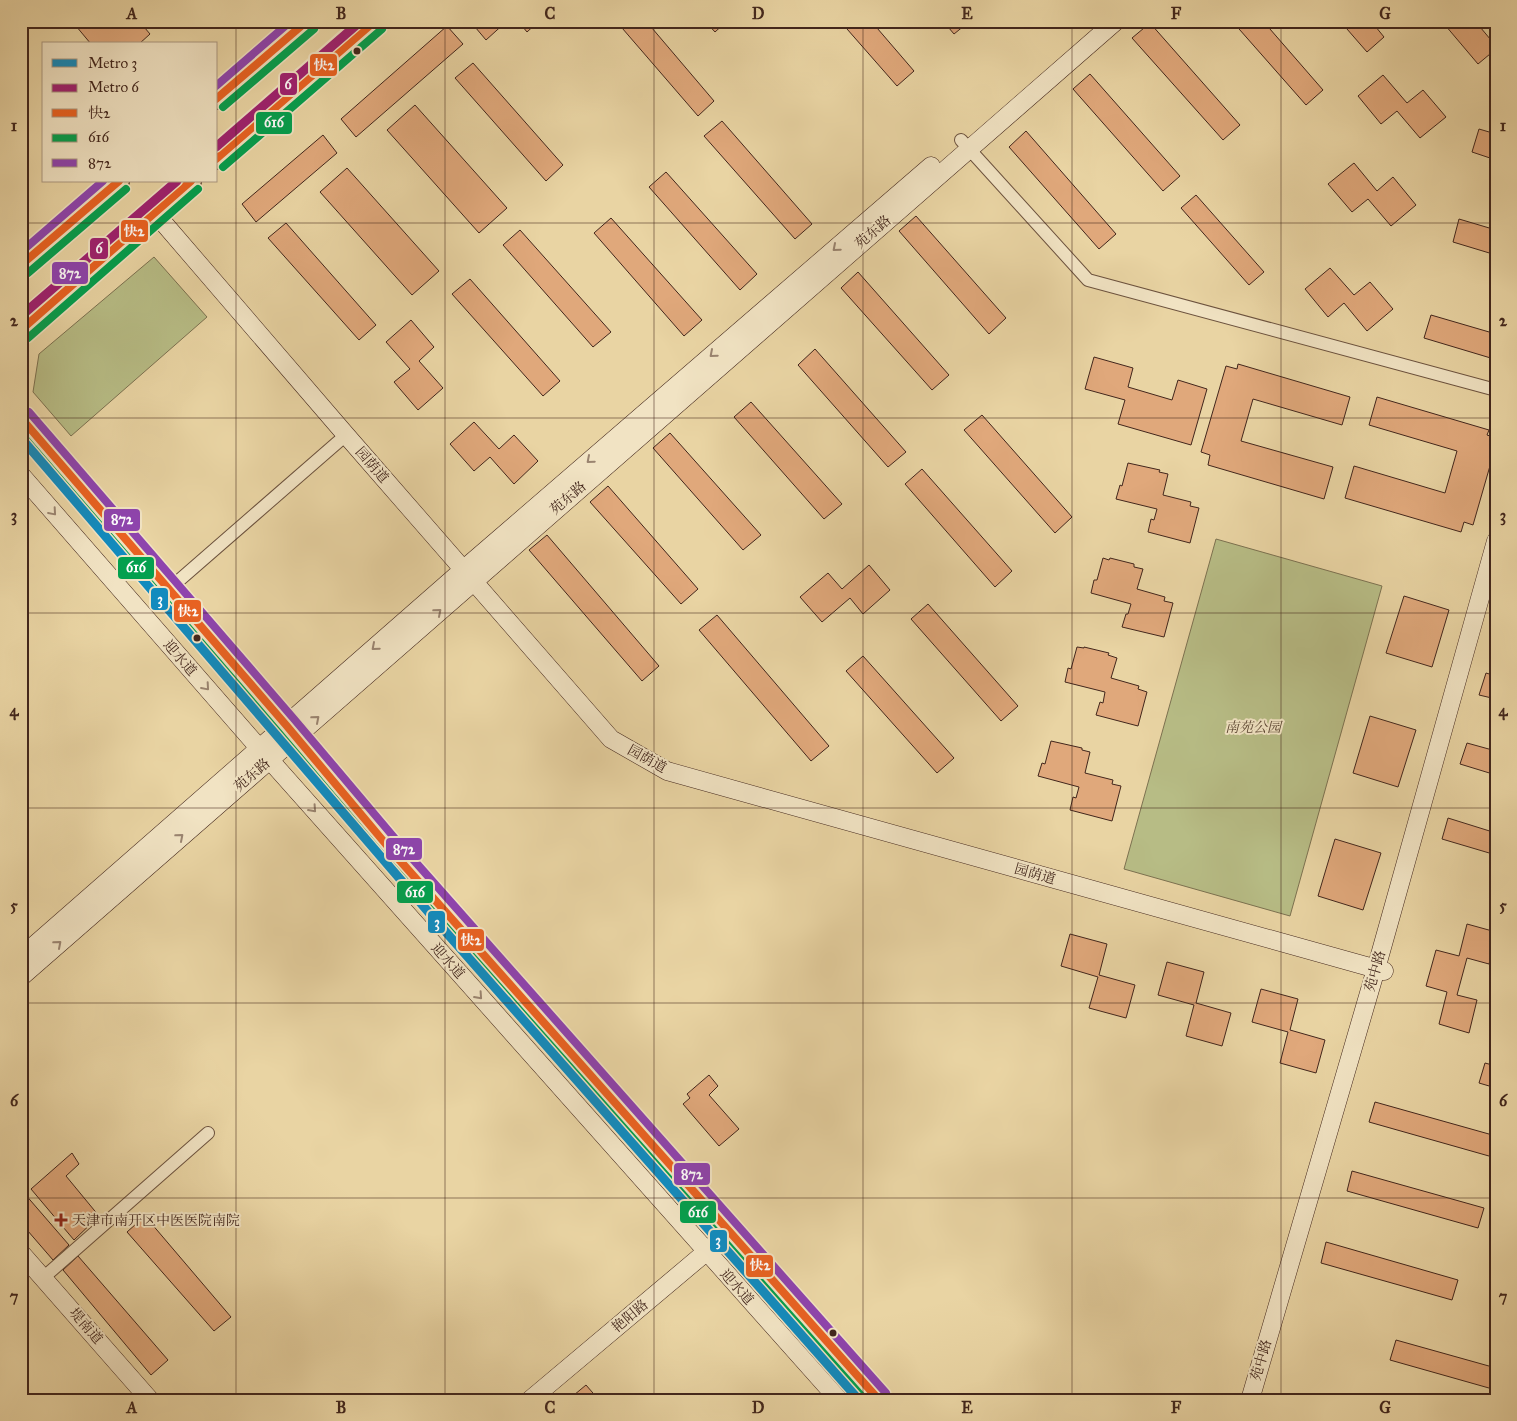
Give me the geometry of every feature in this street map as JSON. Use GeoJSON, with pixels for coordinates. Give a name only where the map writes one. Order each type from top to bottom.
{"type":"FeatureCollection","features":[{"type":"Feature","properties":{"kind":"main road"},"geometry":{"type":"LineString","coordinates":[[218,96],[307,21]]}},
{"type":"Feature","properties":{"kind":"main road"},"geometry":{"type":"LineString","coordinates":[[218,157],[375,21]]}},
{"type":"Feature","properties":{"kind":"main road"},"geometry":{"type":"LineString","coordinates":[[21,265],[119,182]]}},
{"type":"Feature","properties":{"kind":"main road"},"geometry":{"type":"LineString","coordinates":[[21,330],[190,182]]}},
{"type":"Feature","properties":{"kind":"street","name":"苑东路"},"geometry":{"type":"LineString","coordinates":[[21,957],[291,731],[965,144],[1098,21]]}},
{"type":"Feature","properties":{"kind":"street","name":"苑东路"},"geometry":{"type":"LineString","coordinates":[[965,144],[1116,21]]}},
{"type":"Feature","properties":{"kind":"street"},"geometry":{"type":"LineString","coordinates":[[965,144],[1088,280],[1496,390]]}},
{"type":"Feature","properties":{"kind":"street","name":"园荫道"},"geometry":{"type":"LineString","coordinates":[[155,213],[611,739],[667,771],[1380,970]]}},
{"type":"Feature","properties":{"kind":"street"},"geometry":{"type":"LineString","coordinates":[[21,418],[291,731],[395,855],[879,1400]]}},
{"type":"Feature","properties":{"kind":"street"},"geometry":{"type":"LineString","coordinates":[[168,590],[346,435]]}},
{"type":"Feature","properties":{"kind":"street","name":"迎水道"},"geometry":{"type":"LineString","coordinates":[[21,475],[264,754],[839,1400]]}},
{"type":"Feature","properties":{"kind":"street","name":"苑中路"},"geometry":{"type":"LineString","coordinates":[[1257,1400],[1380,970],[1496,541]]}},
{"type":"Feature","properties":{"kind":"street","name":"苑中路"},"geometry":{"type":"LineString","coordinates":[[1250,1400],[1496,578]]}},
{"type":"Feature","properties":{"kind":"street","name":"苑东路"},"geometry":{"type":"LineString","coordinates":[[21,977],[264,754]]}},
{"type":"Feature","properties":{"kind":"street"},"geometry":{"type":"LineString","coordinates":[[43,1278],[208,1133]]}},
{"type":"Feature","properties":{"kind":"street","name":"艳阳路"},"geometry":{"type":"LineString","coordinates":[[530,1400],[729,1231]]}},
{"type":"Feature","properties":{"kind":"street","name":"堤南道"},"geometry":{"type":"LineString","coordinates":[[21,1253],[150,1400]]}},
{"type":"Feature","properties":{"kind":"green space"},"geometry":{"type":"Polygon","coordinates":[[[154,257],[207,317],[71,436],[33,392],[39,354],[154,257]]]}},
{"type":"Feature","properties":{"kind":"green space","name":"南苑公园"},"geometry":{"type":"Polygon","coordinates":[[[1216,539],[1382,586],[1290,916],[1124,869],[1216,539]]]}},
{"type":"Feature","properties":{"kind":"building"},"geometry":{"type":"Polygon","coordinates":[[[81,21],[139,21],[150,34],[141,42],[89,42],[76,26],[81,21]]]}},
{"type":"Feature","properties":{"kind":"building"},"geometry":{"type":"Polygon","coordinates":[[[470,21],[507,21],[486,40],[470,21]]]}},
{"type":"Feature","properties":{"kind":"building"},"geometry":{"type":"Polygon","coordinates":[[[518,21],[539,21],[527,32],[518,21]]]}},
{"type":"Feature","properties":{"kind":"building"},"geometry":{"type":"Polygon","coordinates":[[[616,21],[646,21],[714,101],[698,116],[616,21]]]}},
{"type":"Feature","properties":{"kind":"building"},"geometry":{"type":"Polygon","coordinates":[[[705,21],[727,21],[715,32],[705,21]]]}},
{"type":"Feature","properties":{"kind":"building"},"geometry":{"type":"Polygon","coordinates":[[[840,21],[871,21],[914,71],[897,86],[840,21]]]}},
{"type":"Feature","properties":{"kind":"building"},"geometry":{"type":"Polygon","coordinates":[[[943,21],[970,21],[954,34],[943,21]]]}},
{"type":"Feature","properties":{"kind":"building"},"geometry":{"type":"Polygon","coordinates":[[[1232,21],[1263,21],[1323,90],[1306,105],[1232,21]]]}},
{"type":"Feature","properties":{"kind":"building"},"geometry":{"type":"Polygon","coordinates":[[[1340,21],[1371,21],[1384,37],[1367,52],[1340,21]]]}},
{"type":"Feature","properties":{"kind":"building"},"geometry":{"type":"Polygon","coordinates":[[[1450,21],[1475,21],[1496,46],[1496,49],[1478,64],[1445,25],[1450,21]]]}},
{"type":"Feature","properties":{"kind":"building"},"geometry":{"type":"Polygon","coordinates":[[[1150,23],[1240,125],[1223,140],[1132,38],[1150,23]]]}},
{"type":"Feature","properties":{"kind":"building"},"geometry":{"type":"Polygon","coordinates":[[[447,26],[463,44],[356,137],[341,119],[447,26]]]}},
{"type":"Feature","properties":{"kind":"building"},"geometry":{"type":"Polygon","coordinates":[[[473,63],[563,165],[546,181],[455,78],[473,63]]]}},
{"type":"Feature","properties":{"kind":"building"},"geometry":{"type":"Polygon","coordinates":[[[1090,74],[1180,176],[1163,191],[1073,89],[1090,74]]]}},
{"type":"Feature","properties":{"kind":"building"},"geometry":{"type":"Polygon","coordinates":[[[1383,75],[1407,103],[1423,90],[1446,117],[1420,138],[1397,111],[1381,124],[1358,96],[1383,75]]]}},
{"type":"Feature","properties":{"kind":"building"},"geometry":{"type":"Polygon","coordinates":[[[415,105],[507,208],[479,233],[387,130],[415,105]]]}},
{"type":"Feature","properties":{"kind":"building"},"geometry":{"type":"Polygon","coordinates":[[[722,121],[812,224],[795,239],[704,136],[722,121]]]}},
{"type":"Feature","properties":{"kind":"building"},"geometry":{"type":"Polygon","coordinates":[[[1479,129],[1496,134],[1496,160],[1472,152],[1479,129]]]}},
{"type":"Feature","properties":{"kind":"building"},"geometry":{"type":"Polygon","coordinates":[[[1026,131],[1116,234],[1099,249],[1009,147],[1026,131]]]}},
{"type":"Feature","properties":{"kind":"building"},"geometry":{"type":"Polygon","coordinates":[[[323,135],[337,153],[256,222],[242,204],[323,135]]]}},
{"type":"Feature","properties":{"kind":"building"},"geometry":{"type":"Polygon","coordinates":[[[1354,163],[1377,191],[1393,177],[1416,205],[1391,226],[1368,199],[1352,212],[1328,184],[1354,163]]]}},
{"type":"Feature","properties":{"kind":"building"},"geometry":{"type":"Polygon","coordinates":[[[347,168],[439,271],[412,295],[320,192],[347,168]]]}},
{"type":"Feature","properties":{"kind":"building"},"geometry":{"type":"Polygon","coordinates":[[[666,172],[757,274],[740,290],[649,187],[666,172]]]}},
{"type":"Feature","properties":{"kind":"building"},"geometry":{"type":"Polygon","coordinates":[[[1196,195],[1264,272],[1249,285],[1181,208],[1196,195]]]}},
{"type":"Feature","properties":{"kind":"building"},"geometry":{"type":"Polygon","coordinates":[[[916,216],[1006,318],[989,334],[899,231],[916,216]]]}},
{"type":"Feature","properties":{"kind":"building"},"geometry":{"type":"Polygon","coordinates":[[[611,218],[702,320],[684,336],[594,233],[611,218]]]}},
{"type":"Feature","properties":{"kind":"building"},"geometry":{"type":"Polygon","coordinates":[[[1459,219],[1496,230],[1496,255],[1453,242],[1459,219]]]}},
{"type":"Feature","properties":{"kind":"building"},"geometry":{"type":"Polygon","coordinates":[[[286,223],[376,325],[359,340],[268,238],[286,223]]]}},
{"type":"Feature","properties":{"kind":"building"},"geometry":{"type":"Polygon","coordinates":[[[520,230],[611,332],[593,347],[503,245],[520,230]]]}},
{"type":"Feature","properties":{"kind":"building"},"geometry":{"type":"Polygon","coordinates":[[[1330,268],[1354,295],[1370,282],[1393,309],[1367,331],[1344,303],[1328,317],[1305,289],[1330,268]]]}},
{"type":"Feature","properties":{"kind":"building"},"geometry":{"type":"Polygon","coordinates":[[[858,272],[949,375],[932,390],[841,288],[858,272]]]}},
{"type":"Feature","properties":{"kind":"building"},"geometry":{"type":"Polygon","coordinates":[[[470,279],[560,381],[543,396],[452,294],[470,279]]]}},
{"type":"Feature","properties":{"kind":"building"},"geometry":{"type":"Polygon","coordinates":[[[1431,315],[1496,334],[1496,353],[1494,359],[1424,338],[1431,315]]]}},
{"type":"Feature","properties":{"kind":"building"},"geometry":{"type":"Polygon","coordinates":[[[411,320],[434,347],[419,361],[443,388],[418,410],[394,382],[410,369],[386,342],[411,320]]]}},
{"type":"Feature","properties":{"kind":"building"},"geometry":{"type":"Polygon","coordinates":[[[815,349],[906,452],[888,467],[798,365],[815,349]]]}},
{"type":"Feature","properties":{"kind":"building"},"geometry":{"type":"Polygon","coordinates":[[[1094,357],[1133,368],[1128,387],[1172,400],[1178,380],[1207,389],[1191,445],[1118,424],[1125,400],[1085,389],[1094,357]]]}},
{"type":"Feature","properties":{"kind":"building"},"geometry":{"type":"Polygon","coordinates":[[[1238,364],[1350,397],[1342,425],[1253,399],[1241,441],[1333,467],[1324,499],[1208,465],[1210,455],[1201,452],[1226,366],[1237,369],[1238,364]]]}},
{"type":"Feature","properties":{"kind":"building"},"geometry":{"type":"Polygon","coordinates":[[[1377,397],[1489,430],[1487,435],[1496,438],[1496,445],[1473,525],[1464,522],[1461,532],[1345,498],[1354,466],[1445,493],[1457,451],[1369,425],[1377,397]]]}},
{"type":"Feature","properties":{"kind":"building"},"geometry":{"type":"Polygon","coordinates":[[[751,402],[842,504],[824,519],[734,417],[751,402]]]}},
{"type":"Feature","properties":{"kind":"building"},"geometry":{"type":"Polygon","coordinates":[[[982,415],[1072,517],[1055,533],[964,430],[982,415]]]}},
{"type":"Feature","properties":{"kind":"building"},"geometry":{"type":"Polygon","coordinates":[[[474,422],[499,449],[514,435],[538,461],[514,484],[490,457],[474,471],[450,444],[474,422]]]}},
{"type":"Feature","properties":{"kind":"building"},"geometry":{"type":"Polygon","coordinates":[[[670,433],[761,535],[743,550],[653,448],[670,433]]]}},
{"type":"Feature","properties":{"kind":"building"},"geometry":{"type":"Polygon","coordinates":[[[1128,463],[1160,470],[1159,472],[1168,474],[1163,495],[1191,502],[1190,506],[1199,508],[1190,543],[1148,532],[1151,519],[1154,520],[1157,509],[1116,499],[1120,485],[1122,486],[1128,463]]]}},
{"type":"Feature","properties":{"kind":"building"},"geometry":{"type":"Polygon","coordinates":[[[922,469],[1012,571],[995,587],[905,484],[922,469]]]}},
{"type":"Feature","properties":{"kind":"building"},"geometry":{"type":"Polygon","coordinates":[[[608,486],[698,589],[681,604],[590,502],[608,486]]]}},
{"type":"Feature","properties":{"kind":"building"},"geometry":{"type":"Polygon","coordinates":[[[547,535],[659,666],[642,681],[529,550],[547,535]]]}},
{"type":"Feature","properties":{"kind":"building"},"geometry":{"type":"Polygon","coordinates":[[[1103,558],[1134,564],[1134,567],[1143,569],[1137,589],[1165,597],[1164,601],[1173,603],[1164,637],[1122,627],[1131,604],[1091,593],[1103,558]]]}},
{"type":"Feature","properties":{"kind":"building"},"geometry":{"type":"Polygon","coordinates":[[[869,565],[890,590],[863,614],[850,598],[822,622],[800,597],[828,573],[842,589],[869,565]]]}},
{"type":"Feature","properties":{"kind":"building"},"geometry":{"type":"Polygon","coordinates":[[[1404,596],[1449,610],[1432,667],[1386,653],[1404,596]]]}},
{"type":"Feature","properties":{"kind":"building"},"geometry":{"type":"Polygon","coordinates":[[[928,604],[1018,706],[1001,721],[911,619],[928,604]]]}},
{"type":"Feature","properties":{"kind":"building"},"geometry":{"type":"Polygon","coordinates":[[[717,615],[829,746],[811,761],[699,630],[717,615]]]}},
{"type":"Feature","properties":{"kind":"building"},"geometry":{"type":"Polygon","coordinates":[[[1077,647],[1109,653],[1108,655],[1117,658],[1111,678],[1139,686],[1138,689],[1147,692],[1138,726],[1096,715],[1100,702],[1103,703],[1105,692],[1065,682],[1068,668],[1071,669],[1077,647]]]}},
{"type":"Feature","properties":{"kind":"building"},"geometry":{"type":"Polygon","coordinates":[[[863,656],[954,758],[937,773],[846,671],[863,656]]]}},
{"type":"Feature","properties":{"kind":"building"},"geometry":{"type":"Polygon","coordinates":[[[1486,673],[1496,676],[1496,699],[1479,695],[1486,673]]]}},
{"type":"Feature","properties":{"kind":"building"},"geometry":{"type":"Polygon","coordinates":[[[1370,716],[1416,730],[1398,787],[1353,773],[1370,716]]]}},
{"type":"Feature","properties":{"kind":"building"},"geometry":{"type":"Polygon","coordinates":[[[1051,741],[1082,748],[1082,750],[1090,752],[1085,773],[1113,780],[1112,784],[1121,786],[1112,821],[1070,810],[1073,797],[1076,798],[1079,787],[1038,776],[1042,763],[1045,764],[1051,741]]]}},
{"type":"Feature","properties":{"kind":"building"},"geometry":{"type":"Polygon","coordinates":[[[1467,743],[1496,751],[1496,775],[1460,764],[1467,743]]]}},
{"type":"Feature","properties":{"kind":"building"},"geometry":{"type":"Polygon","coordinates":[[[1448,818],[1496,833],[1496,855],[1442,839],[1448,818]]]}},
{"type":"Feature","properties":{"kind":"building"},"geometry":{"type":"Polygon","coordinates":[[[1335,839],[1381,853],[1363,910],[1318,896],[1335,839]]]}},
{"type":"Feature","properties":{"kind":"building"},"geometry":{"type":"Polygon","coordinates":[[[1467,924],[1496,932],[1489,964],[1467,958],[1457,995],[1477,1000],[1469,1033],[1439,1024],[1447,992],[1426,986],[1436,950],[1459,956],[1467,924]]]}},
{"type":"Feature","properties":{"kind":"building"},"geometry":{"type":"Polygon","coordinates":[[[1070,934],[1107,944],[1099,975],[1135,985],[1126,1018],[1089,1008],[1098,977],[1061,966],[1070,934]]]}},
{"type":"Feature","properties":{"kind":"building"},"geometry":{"type":"Polygon","coordinates":[[[1167,962],[1204,972],[1196,1003],[1231,1013],[1222,1046],[1186,1036],[1194,1005],[1158,995],[1167,962]]]}},
{"type":"Feature","properties":{"kind":"building"},"geometry":{"type":"Polygon","coordinates":[[[1261,989],[1298,999],[1290,1030],[1325,1040],[1316,1073],[1280,1063],[1288,1032],[1252,1022],[1261,989]]]}},
{"type":"Feature","properties":{"kind":"building"},"geometry":{"type":"Polygon","coordinates":[[[1485,1063],[1496,1066],[1496,1088],[1479,1083],[1485,1063]]]}},
{"type":"Feature","properties":{"kind":"building"},"geometry":{"type":"Polygon","coordinates":[[[709,1075],[718,1086],[709,1095],[739,1129],[719,1146],[683,1104],[690,1098],[687,1094],[709,1075]]]}},
{"type":"Feature","properties":{"kind":"building"},"geometry":{"type":"Polygon","coordinates":[[[1375,1102],[1496,1136],[1496,1158],[1369,1122],[1375,1102]]]}},
{"type":"Feature","properties":{"kind":"building"},"geometry":{"type":"Polygon","coordinates":[[[72,1153],[79,1164],[66,1176],[99,1216],[74,1240],[31,1189],[72,1153]]]}},
{"type":"Feature","properties":{"kind":"building"},"geometry":{"type":"Polygon","coordinates":[[[1352,1171],[1484,1208],[1478,1228],[1347,1191],[1352,1171]]]}},
{"type":"Feature","properties":{"kind":"building"},"geometry":{"type":"Polygon","coordinates":[[[24,1193],[69,1245],[53,1260],[21,1223],[21,1195],[24,1193]]]}},
{"type":"Feature","properties":{"kind":"building"},"geometry":{"type":"Polygon","coordinates":[[[145,1216],[231,1317],[214,1331],[127,1232],[145,1216]]]}},
{"type":"Feature","properties":{"kind":"building"},"geometry":{"type":"Polygon","coordinates":[[[1326,1242],[1458,1280],[1452,1300],[1321,1263],[1326,1242]]]}},
{"type":"Feature","properties":{"kind":"building"},"geometry":{"type":"Polygon","coordinates":[[[1496,1248],[1496,1270],[1490,1268],[1496,1248]]]}},
{"type":"Feature","properties":{"kind":"building"},"geometry":{"type":"Polygon","coordinates":[[[78,1256],[168,1360],[151,1375],[63,1270],[78,1256]]]}},
{"type":"Feature","properties":{"kind":"building"},"geometry":{"type":"Polygon","coordinates":[[[1396,1340],[1496,1368],[1496,1390],[1390,1360],[1396,1340]]]}},
{"type":"Feature","properties":{"kind":"building"},"geometry":{"type":"Polygon","coordinates":[[[586,1385],[599,1400],[568,1400],[586,1385]]]}},
{"type":"Feature","properties":{"kind":"metro line","name":"6"},"geometry":{"type":"LineString","coordinates":[[218,145],[361,21]]}},
{"type":"Feature","properties":{"kind":"metro line","name":"6"},"geometry":{"type":"LineString","coordinates":[[21,316],[176,182]]}},
{"type":"Feature","properties":{"kind":"metro line","name":"3"},"geometry":{"type":"LineString","coordinates":[[21,438],[437,922],[859,1400]]}},
{"type":"Feature","properties":{"kind":"transit line","name":"872"},"geometry":{"type":"LineString","coordinates":[[218,84],[291,21]]}},
{"type":"Feature","properties":{"kind":"transit line","name":"快2"},"geometry":{"type":"LineString","coordinates":[[218,97],[307,21]]}},
{"type":"Feature","properties":{"kind":"transit line","name":"872"},"geometry":{"type":"LineString","coordinates":[[218,144],[359,21]]}},
{"type":"Feature","properties":{"kind":"transit line","name":"快2"},"geometry":{"type":"LineString","coordinates":[[218,157],[375,21]]}},
{"type":"Feature","properties":{"kind":"transit line","name":"616"},"geometry":{"type":"LineString","coordinates":[[223,107],[314,29]]}},
{"type":"Feature","properties":{"kind":"transit line","name":"616"},"geometry":{"type":"LineString","coordinates":[[223,167],[382,29]]}},
{"type":"Feature","properties":{"kind":"transit line","name":"872"},"geometry":{"type":"LineString","coordinates":[[21,252],[102,182]]}},
{"type":"Feature","properties":{"kind":"transit line","name":"快2"},"geometry":{"type":"LineString","coordinates":[[21,265],[118,182]]}},
{"type":"Feature","properties":{"kind":"transit line","name":"872"},"geometry":{"type":"LineString","coordinates":[[21,316],[175,182]]}},
{"type":"Feature","properties":{"kind":"transit line","name":"快2"},"geometry":{"type":"LineString","coordinates":[[21,330],[190,182]]}},
{"type":"Feature","properties":{"kind":"transit line","name":"616"},"geometry":{"type":"LineString","coordinates":[[28,273],[126,189]]}},
{"type":"Feature","properties":{"kind":"transit line","name":"616"},"geometry":{"type":"LineString","coordinates":[[28,338],[198,189]]}},
{"type":"Feature","properties":{"kind":"transit line","name":"872"},"geometry":{"type":"LineString","coordinates":[[29,412],[403,848],[886,1393]]}},
{"type":"Feature","properties":{"kind":"transit line","name":"快2"},"geometry":{"type":"LineString","coordinates":[[21,418],[286,725],[395,855],[879,1400]]}},
{"type":"Feature","properties":{"kind":"transit line","name":"616"},"geometry":{"type":"LineString","coordinates":[[21,434],[388,862],[865,1400]]}},
{"type":"Feature","properties":{"kind":"place","name":"天津市南开区中医医院南院"},"geometry":{"type":"Point","coordinates":[61,1220]}}]}
